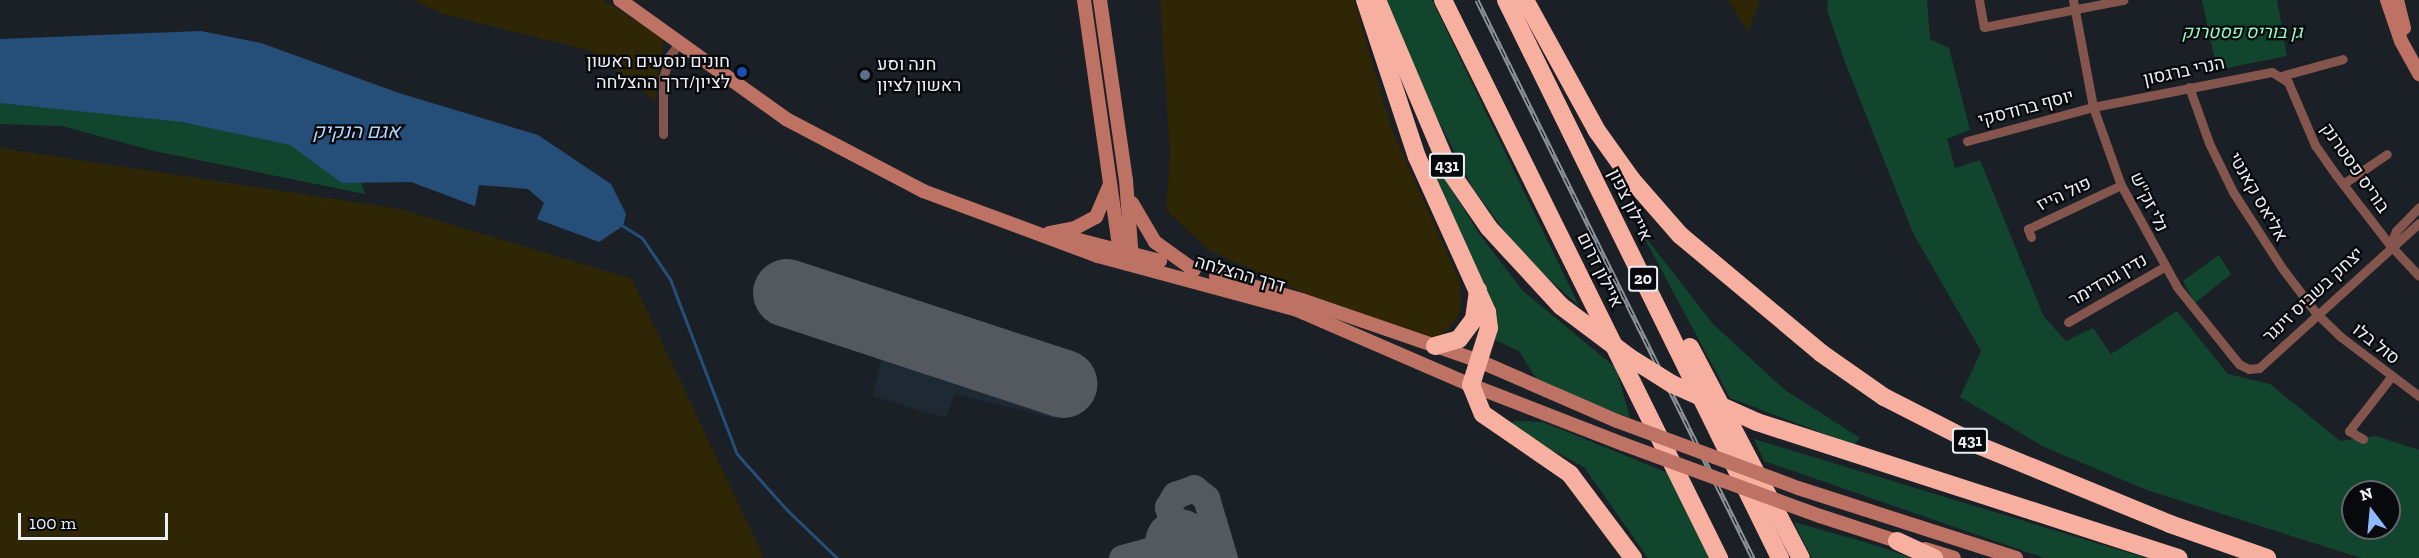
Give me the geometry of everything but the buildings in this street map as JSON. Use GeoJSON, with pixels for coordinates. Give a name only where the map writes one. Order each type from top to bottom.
{"type":"FeatureCollection","features":[{"type":"Feature","properties":{"kind":"highway"},"geometry":{"type":"LineString","coordinates":[[1365,0],[1417,156],[1478,288],[1489,328],[1471,385],[1483,414],[1570,474],[1633,558]]}},
{"type":"Feature","properties":{"kind":"highway","name":"431"},"geometry":{"type":"LineString","coordinates":[[1377,0],[1449,170],[1489,228],[1561,306],[1629,357],[1672,384],[1757,422],[2180,558]]}},
{"type":"Feature","properties":{"kind":"highway","name":"איילון דרום"},"geometry":{"type":"LineString","coordinates":[[1443,0],[1719,558]]}},
{"type":"Feature","properties":{"kind":"highway","name":"איילון צפון"},"geometry":{"type":"LineString","coordinates":[[1506,0],[1780,558]]}},
{"type":"Feature","properties":{"kind":"highway","name":"431"},"geometry":{"type":"LineString","coordinates":[[1525,0],[1597,131],[1632,180],[1680,235],[1821,353],[1884,397],[1980,446],[2170,524],[2267,558]]}},
{"type":"Feature","properties":{"kind":"highway"},"geometry":{"type":"LineString","coordinates":[[1599,189],[1633,240],[1801,558]]}},
{"type":"Feature","properties":{"kind":"highway"},"geometry":{"type":"LineString","coordinates":[[1435,346],[1459,339],[1474,319],[1478,288]]}},
{"type":"Feature","properties":{"kind":"highway"},"geometry":{"type":"LineString","coordinates":[[1897,541],[1935,558]]}},
{"type":"Feature","properties":{"kind":"street","name":"דרך ההצלחה"},"geometry":{"type":"LineString","coordinates":[[620,0],[812,134],[923,191],[993,218],[1126,257],[1194,270],[1302,300],[1479,361],[1617,422],[1798,488],[2016,558]]}},
{"type":"Feature","properties":{"kind":"street"},"geometry":{"type":"LineString","coordinates":[[1084,0],[1110,175],[1126,257]]}},
{"type":"Feature","properties":{"kind":"street"},"geometry":{"type":"LineString","coordinates":[[1100,0],[1126,180],[1135,211],[1148,234],[1194,270]]}},
{"type":"Feature","properties":{"kind":"street"},"geometry":{"type":"LineString","coordinates":[[1979,0],[1984,27],[2073,5],[2123,0]]}},
{"type":"Feature","properties":{"kind":"street"},"geometry":{"type":"LineString","coordinates":[[2387,0],[2401,41],[2419,74]]}},
{"type":"Feature","properties":{"kind":"street"},"geometry":{"type":"LineString","coordinates":[[2397,0],[2419,74]]}},
{"type":"Feature","properties":{"kind":"street","name":"נלי זק\"ש"},"geometry":{"type":"LineString","coordinates":[[2073,5],[2093,107],[2121,185],[2164,267],[2239,364],[2249,369],[2259,368]]}},
{"type":"Feature","properties":{"kind":"street"},"geometry":{"type":"LineString","coordinates":[[663,134],[663,78],[670,56],[681,41]]}},
{"type":"Feature","properties":{"kind":"street","name":"הנרי ברגסון"},"geometry":{"type":"LineString","coordinates":[[2093,107],[2261,72],[2281,76],[2343,59]]}},
{"type":"Feature","properties":{"kind":"street","name":"בוריס פסטרנק"},"geometry":{"type":"LineString","coordinates":[[2281,76],[2315,145],[2390,245]]}},
{"type":"Feature","properties":{"kind":"street","name":"אליאס קאנטי"},"geometry":{"type":"LineString","coordinates":[[2189,87],[2209,143],[2233,192],[2258,235],[2316,313]]}},
{"type":"Feature","properties":{"kind":"street","name":"יוסף ברודסקי"},"geometry":{"type":"LineString","coordinates":[[1967,141],[2093,107]]}},
{"type":"Feature","properties":{"kind":"street"},"geometry":{"type":"LineString","coordinates":[[2343,184],[2387,154]]}},
{"type":"Feature","properties":{"kind":"street"},"geometry":{"type":"LineString","coordinates":[[1049,233],[1075,228],[1096,218],[1107,197],[1110,175]]}},
{"type":"Feature","properties":{"kind":"street"},"geometry":{"type":"LineString","coordinates":[[1126,180],[1126,257]]}},
{"type":"Feature","properties":{"kind":"street","name":"פול הייז"},"geometry":{"type":"LineString","coordinates":[[2031,237],[2028,229],[2121,185]]}},
{"type":"Feature","properties":{"kind":"street","name":"יצחק בשביס זינגר"},"geometry":{"type":"LineString","coordinates":[[2390,245],[2396,231],[2419,207]]}},
{"type":"Feature","properties":{"kind":"street","name":"דרך ההצלחה"},"geometry":{"type":"LineString","coordinates":[[993,218],[1295,309],[1471,385],[1623,444],[1820,516],[1954,558]]}},
{"type":"Feature","properties":{"kind":"street","name":"יצחק בשביס זינגר"},"geometry":{"type":"LineString","coordinates":[[2259,368],[2390,245],[2419,223]]}},
{"type":"Feature","properties":{"kind":"street"},"geometry":{"type":"LineString","coordinates":[[2390,245],[2419,276]]}},
{"type":"Feature","properties":{"kind":"street","name":"נדין גורדימר"},"geometry":{"type":"LineString","coordinates":[[2068,322],[2164,267]]}},
{"type":"Feature","properties":{"kind":"street","name":"סול בלו"},"geometry":{"type":"LineString","coordinates":[[2316,313],[2391,377],[2419,396]]}},
{"type":"Feature","properties":{"kind":"street"},"geometry":{"type":"LineString","coordinates":[[2363,439],[2349,431],[2391,377]]}},
{"type":"Feature","properties":{"kind":"shaded area"},"geometry":{"type":"Polygon","coordinates":[[[886,340],[1065,393],[1054,418],[955,394],[946,418],[873,396],[886,340]]]}},
{"type":"Feature","properties":{"kind":"green space"},"geometry":{"type":"Polygon","coordinates":[[[1386,0],[1432,0],[1579,306],[1522,255],[1472,187],[1417,78],[1386,0]]]}},
{"type":"Feature","properties":{"kind":"green space"},"geometry":{"type":"Polygon","coordinates":[[[1828,0],[1927,0],[1930,39],[1949,48],[1970,130],[1947,139],[1955,168],[1980,160],[2044,317],[2066,341],[2093,328],[2111,354],[2177,311],[2228,374],[2270,384],[2340,441],[2376,436],[2419,450],[2419,558],[2361,558],[2147,490],[2044,447],[1960,397],[1981,351],[1913,233],[1845,62],[1827,10],[1828,0]]]}},
{"type":"Feature","properties":{"kind":"green space","name":"גן בוריס פסטרנק"},"geometry":{"type":"Polygon","coordinates":[[[2202,0],[2277,0],[2287,56],[2217,70],[2202,0]]]}},
{"type":"Feature","properties":{"kind":"green space"},"geometry":{"type":"Polygon","coordinates":[[[0,90],[122,104],[354,160],[365,194],[154,151],[62,126],[0,124],[0,90]]]}},
{"type":"Feature","properties":{"kind":"green space"},"geometry":{"type":"Polygon","coordinates":[[[1439,170],[1478,232],[1522,290],[1616,368],[1630,418],[1548,387],[1536,378],[1519,351],[1495,340],[1434,178],[1439,170]]]}},
{"type":"Feature","properties":{"kind":"green space"},"geometry":{"type":"Polygon","coordinates":[[[1640,230],[1713,324],[1785,390],[1860,438],[1854,445],[1730,398],[1640,230]]]}},
{"type":"Feature","properties":{"kind":"green space"},"geometry":{"type":"Polygon","coordinates":[[[2219,255],[2231,274],[2195,303],[2183,281],[2219,255]]]}},
{"type":"Feature","properties":{"kind":"green space"},"geometry":{"type":"Polygon","coordinates":[[[1515,421],[1543,422],[1668,473],[1710,558],[1648,558],[1584,467],[1505,425],[1515,421]]]}},
{"type":"Feature","properties":{"kind":"green space"},"geometry":{"type":"Polygon","coordinates":[[[1754,439],[2146,558],[2044,558],[1764,461],[1754,439]]]}},
{"type":"Feature","properties":{"kind":"green space"},"geometry":{"type":"Polygon","coordinates":[[[1794,522],[1868,543],[1913,558],[1812,558],[1794,522]]]}},
{"type":"Feature","properties":{"kind":"sand"},"geometry":{"type":"Polygon","coordinates":[[[414,0],[603,0],[664,38],[655,101],[592,51],[442,14],[414,0]]]}},
{"type":"Feature","properties":{"kind":"sand"},"geometry":{"type":"Polygon","coordinates":[[[1160,0],[1354,0],[1392,130],[1460,282],[1461,311],[1448,330],[1430,340],[1304,293],[1209,250],[1166,210],[1170,153],[1160,0]]]}},
{"type":"Feature","properties":{"kind":"sand"},"geometry":{"type":"Polygon","coordinates":[[[1728,0],[1760,0],[1748,32],[1728,0]]]}},
{"type":"Feature","properties":{"kind":"sand"},"geometry":{"type":"Polygon","coordinates":[[[0,148],[400,209],[632,279],[764,558],[0,558],[0,148]]]}},
{"type":"Feature","properties":{"kind":"water","name":"אגם הנקיק"},"geometry":{"type":"Polygon","coordinates":[[[201,31],[261,43],[399,93],[538,135],[611,184],[626,214],[623,226],[599,242],[537,219],[544,203],[528,189],[479,185],[475,206],[411,182],[342,183],[290,145],[182,122],[0,103],[0,39],[201,31]]]}},
{"type":"Feature","properties":{"kind":"waterway"},"geometry":{"type":"LineString","coordinates":[[623,226],[642,238],[670,279],[737,454],[787,510],[837,558]]}},
{"type":"Feature","properties":{"kind":"taxiway"},"geometry":{"type":"LineString","coordinates":[[1179,543],[1168,507],[1175,495],[1194,488],[1206,498],[1224,558]]}},
{"type":"Feature","properties":{"kind":"taxiway"},"geometry":{"type":"LineString","coordinates":[[1122,558],[1148,551],[1166,558]]}},
{"type":"Feature","properties":{"kind":"runway"},"geometry":{"type":"LineString","coordinates":[[787,293],[1063,384]]}},
{"type":"Feature","properties":{"kind":"runway"},"geometry":{"type":"LineString","coordinates":[[1179,543],[1183,558]]}},
{"type":"Feature","properties":{"kind":"railway"},"geometry":{"type":"LineString","coordinates":[[1477,0],[1753,558]]}},
{"type":"Feature","properties":{"kind":"place","name":"חונים נוסעים ראשון לציון/דרך ההצלחה"},"geometry":{"type":"Point","coordinates":[742,72]}},
{"type":"Feature","properties":{"kind":"place","name":"חנה וסע ראשון לציון"},"geometry":{"type":"Point","coordinates":[865,75]}}]}
